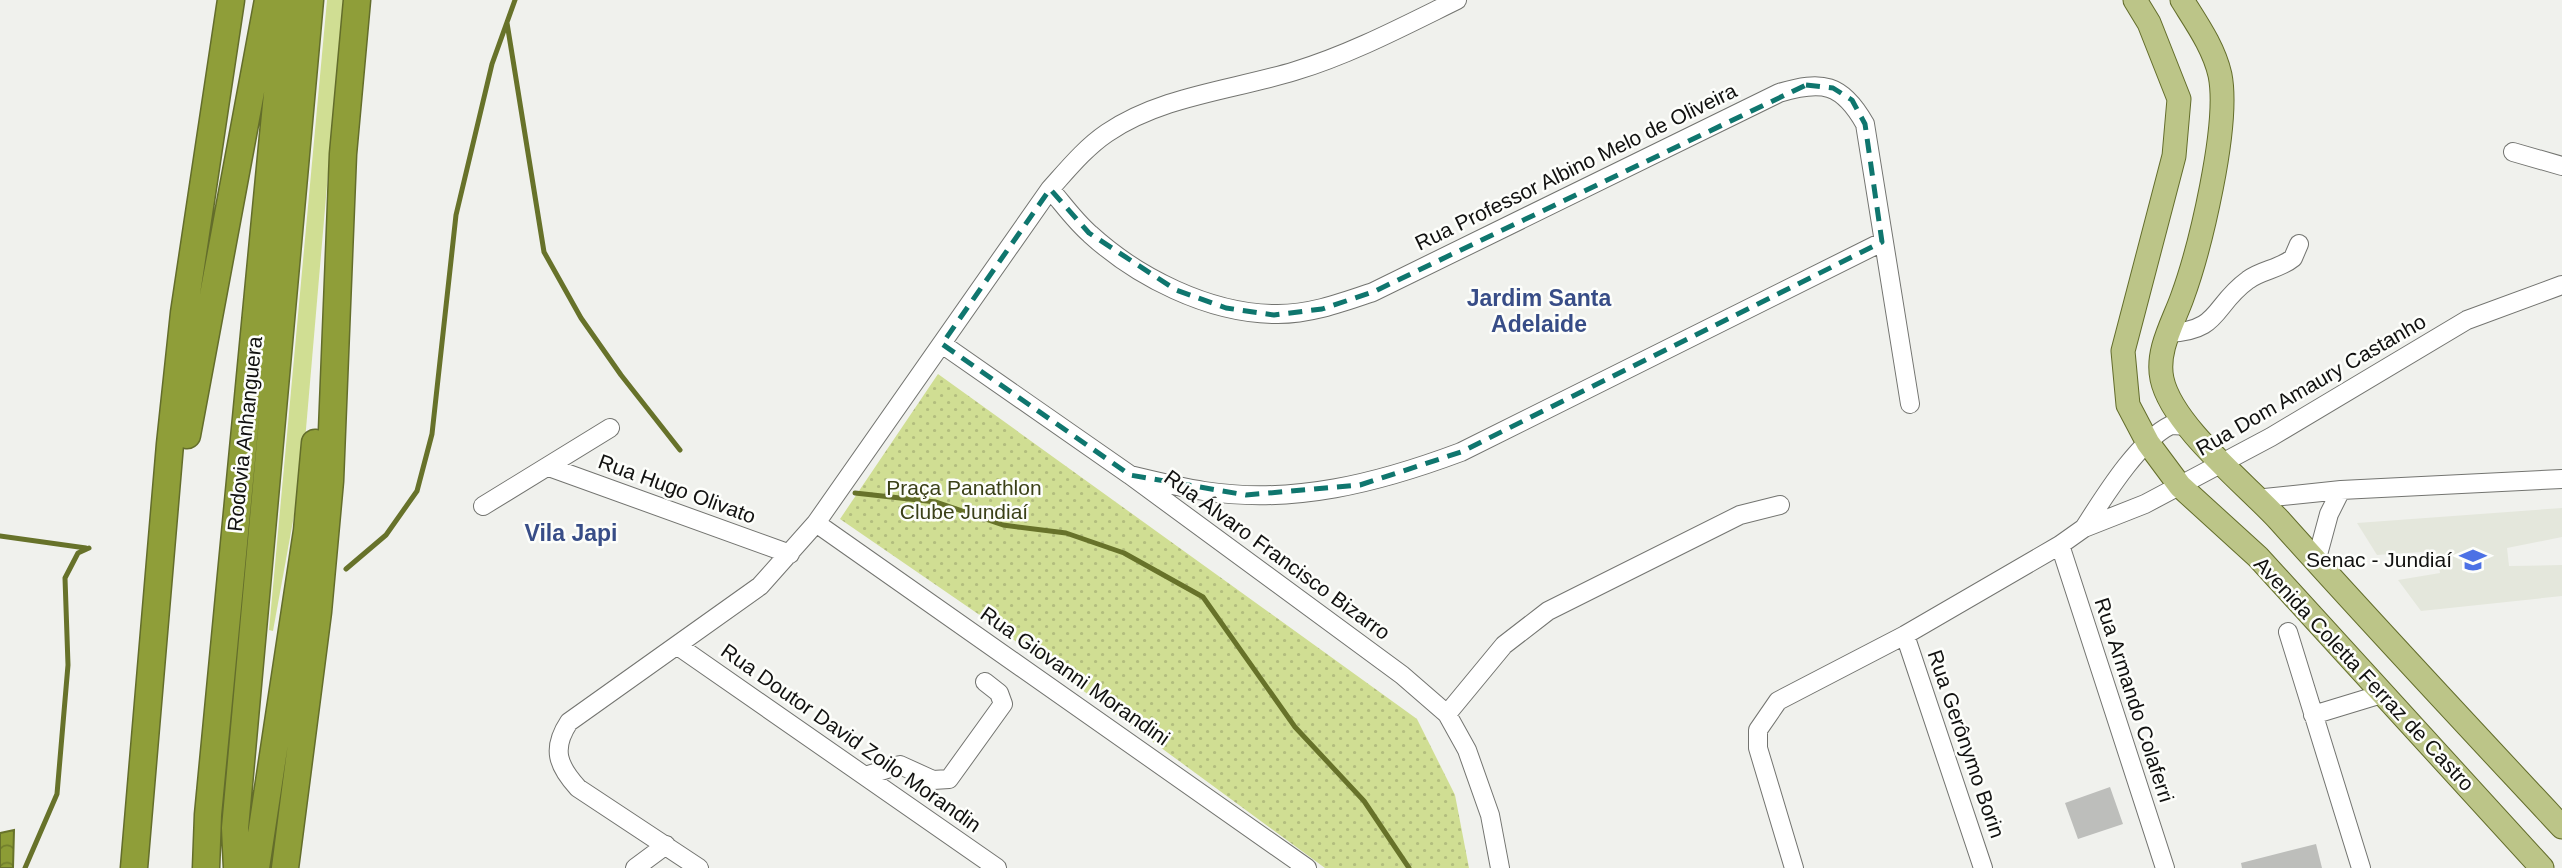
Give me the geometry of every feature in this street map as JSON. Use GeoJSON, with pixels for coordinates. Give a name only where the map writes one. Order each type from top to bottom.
{"type":"FeatureCollection","features":[{"type":"Feature","properties":{"kind":"highway"},"geometry":{"type":"LineString","coordinates":[[134,868],[184,313],[230,0]]}},
{"type":"Feature","properties":{"kind":"highway"},"geometry":{"type":"LineString","coordinates":[[153,637],[213,286],[268,0]]}},
{"type":"Feature","properties":{"kind":"highway","name":"Rodovia Anhanguera"},"geometry":{"type":"LineString","coordinates":[[206,868],[208,815],[286,0]]}},
{"type":"Feature","properties":{"kind":"highway","name":"Rodovia Anhanguera"},"geometry":{"type":"LineString","coordinates":[[237,868],[235,828],[310,0]]}},
{"type":"Feature","properties":{"kind":"highway"},"geometry":{"type":"LineString","coordinates":[[257,868],[307,531],[357,0]]}},
{"type":"Feature","properties":{"kind":"highway"},"geometry":{"type":"LineString","coordinates":[[285,868],[318,612],[330,481],[343,154]]}},
{"type":"Feature","properties":{"kind":"main road","name":"Avenida Coletta Ferraz de Castro"},"geometry":{"type":"LineString","coordinates":[[2135,0],[2150,23],[2179,99],[2171,168],[2123,351],[2128,405],[2148,443],[2180,486],[2258,557],[2542,868]]}},
{"type":"Feature","properties":{"kind":"main road","name":"Avenida Coletta Ferraz de Castro"},"geometry":{"type":"LineString","coordinates":[[2182,0],[2207,40],[2220,75],[2223,101],[2217,157],[2203,219],[2183,296],[2160,362],[2162,380],[2169,398],[2220,464],[2316,562],[2562,827]]}},
{"type":"Feature","properties":{"kind":"street"},"geometry":{"type":"LineString","coordinates":[[699,868],[578,788],[563,771],[556,751],[560,736],[569,722],[760,586],[790,555],[816,523],[1050,189],[1080,156],[1106,133],[1139,114],[1296,71],[1384,36],[1457,0]]}},
{"type":"Feature","properties":{"kind":"street","name":"Rua Professor Albino Melo de Oliveira"},"geometry":{"type":"LineString","coordinates":[[1050,189],[1089,233],[1131,265],[1176,290],[1226,308],[1274,314],[1322,309],[1373,292],[1779,93],[1806,85],[1833,88],[1852,100],[1865,124],[1910,404]]}},
{"type":"Feature","properties":{"kind":"street"},"geometry":{"type":"LineString","coordinates":[[2513,152],[2562,166]]}},
{"type":"Feature","properties":{"kind":"street"},"geometry":{"type":"LineString","coordinates":[[1130,475],[1204,491],[1246,495],[1322,492],[1403,474],[1461,452],[1882,243]]}},
{"type":"Feature","properties":{"kind":"street"},"geometry":{"type":"LineString","coordinates":[[2168,333],[2192,332],[2210,321],[2250,278],[2293,258],[2299,244]]}},
{"type":"Feature","properties":{"kind":"street","name":"Rua Dom Amaury Castanho"},"geometry":{"type":"LineString","coordinates":[[1794,868],[1758,748],[1758,730],[1767,713],[1778,701],[1905,635],[2060,545],[2084,528],[2118,517],[2220,464],[2467,320],[2562,285]]}},
{"type":"Feature","properties":{"kind":"street","name":"Rua Álvaro Francisco Bizarro"},"geometry":{"type":"LineString","coordinates":[[943,344],[1130,475],[1402,675],[1447,714],[1467,750],[1490,815],[1500,868]]}},
{"type":"Feature","properties":{"kind":"street","name":"Rua Dom Amaury Castanho"},"geometry":{"type":"LineString","coordinates":[[2084,528],[2148,443],[2171,425],[2190,426]]}},
{"type":"Feature","properties":{"kind":"street"},"geometry":{"type":"LineString","coordinates":[[483,506],[610,428]]}},
{"type":"Feature","properties":{"kind":"street","name":"Rua Hugo Olivato"},"geometry":{"type":"LineString","coordinates":[[549,467],[790,555]]}},
{"type":"Feature","properties":{"kind":"street"},"geometry":{"type":"LineString","coordinates":[[2255,499],[2341,490],[2562,478]]}},
{"type":"Feature","properties":{"kind":"street"},"geometry":{"type":"LineString","coordinates":[[2316,562],[2329,514],[2341,490]]}},
{"type":"Feature","properties":{"kind":"street"},"geometry":{"type":"LineString","coordinates":[[1447,714],[1504,645],[1548,611],[1740,515],[1780,505]]}},
{"type":"Feature","properties":{"kind":"street","name":"Rua Giovanni Morandini"},"geometry":{"type":"LineString","coordinates":[[816,523],[1307,868]]}},
{"type":"Feature","properties":{"kind":"street","name":"Rua Armando Colaferri"},"geometry":{"type":"LineString","coordinates":[[2060,545],[2165,868]]}},
{"type":"Feature","properties":{"kind":"street"},"geometry":{"type":"LineString","coordinates":[[2288,632],[2361,868]]}},
{"type":"Feature","properties":{"kind":"street","name":"Rua Gerônymo Borin"},"geometry":{"type":"LineString","coordinates":[[1905,635],[1983,868]]}},
{"type":"Feature","properties":{"kind":"street","name":"Rua Doutor David Zoilo Morandin"},"geometry":{"type":"LineString","coordinates":[[678,646],[998,868]]}},
{"type":"Feature","properties":{"kind":"street"},"geometry":{"type":"LineString","coordinates":[[865,776],[900,765],[933,780],[949,779],[1003,704],[999,693],[985,682]]}},
{"type":"Feature","properties":{"kind":"street"},"geometry":{"type":"LineString","coordinates":[[2313,715],[2382,694]]}},
{"type":"Feature","properties":{"kind":"street"},"geometry":{"type":"LineString","coordinates":[[635,868],[666,845]]}},
{"type":"Feature","properties":{"kind":"highlighted area"},"geometry":{"type":"Polygon","coordinates":[[[1806,85],[1833,88],[1852,100],[1865,124],[1882,242],[1461,452],[1360,485],[1246,495],[1130,475],[942,344],[1050,189],[1089,233],[1176,290],[1226,308],[1274,315],[1322,309],[1373,292],[1806,85]]]}},
{"type":"Feature","properties":{"kind":"shaded area","name":"Senac - Jundiaí"},"geometry":{"type":"Polygon","coordinates":[[[2562,508],[2562,537],[2507,548],[2509,566],[2562,565],[2562,596],[2421,611],[2398,580],[2440,573],[2436,551],[2377,555],[2357,523],[2562,508]]]}},
{"type":"Feature","properties":{"kind":"green space"},"geometry":{"type":"Polygon","coordinates":[[[327,0],[343,0],[301,477],[273,631],[269,630],[327,0]]]}},
{"type":"Feature","properties":{"kind":"green space","name":"Praça Panathlon Clube Jundiaí"},"geometry":{"type":"Polygon","coordinates":[[[938,374],[1417,719],[1455,795],[1469,868],[1325,868],[984,618],[840,519],[938,374]]]}},
{"type":"Feature","properties":{"kind":"water"},"geometry":{"type":"Polygon","coordinates":[[[14,830],[13,868],[0,868],[0,833],[14,830]]]}},
{"type":"Feature","properties":{"kind":"building"},"geometry":{"type":"Polygon","coordinates":[[[2110,787],[2123,824],[2078,839],[2065,803],[2110,787]]]}},
{"type":"Feature","properties":{"kind":"building"},"geometry":{"type":"Polygon","coordinates":[[[2316,844],[2322,868],[2242,868],[2241,863],[2316,844]]]}},
{"type":"Feature","properties":{"kind":"waterway"},"geometry":{"type":"LineString","coordinates":[[346,569],[386,535],[417,491],[432,434],[456,215],[492,64],[515,0]]}},
{"type":"Feature","properties":{"kind":"waterway"},"geometry":{"type":"LineString","coordinates":[[507,23],[544,252],[581,318],[621,375],[680,450]]}},
{"type":"Feature","properties":{"kind":"waterway"},"geometry":{"type":"LineString","coordinates":[[855,493],[936,502],[1003,525],[1066,533],[1124,553],[1203,597],[1295,727],[1364,801],[1409,868]]}},
{"type":"Feature","properties":{"kind":"waterway"},"geometry":{"type":"LineString","coordinates":[[0,536],[86,548]]}},
{"type":"Feature","properties":{"kind":"waterway"},"geometry":{"type":"LineString","coordinates":[[25,868],[57,794],[68,665],[65,578],[78,553],[89,548]]}},
{"type":"Feature","properties":{"kind":"place","name":"Senac - Jundiaí"},"geometry":{"type":"Point","coordinates":[2473,560]}},
{"type":"Feature","properties":{"kind":"district","name":"Jardim Santa Adelaide"},"geometry":{"type":"Point","coordinates":[1539,311]}},
{"type":"Feature","properties":{"kind":"district","name":"Vila Japi"},"geometry":{"type":"Point","coordinates":[571,533]}}]}
